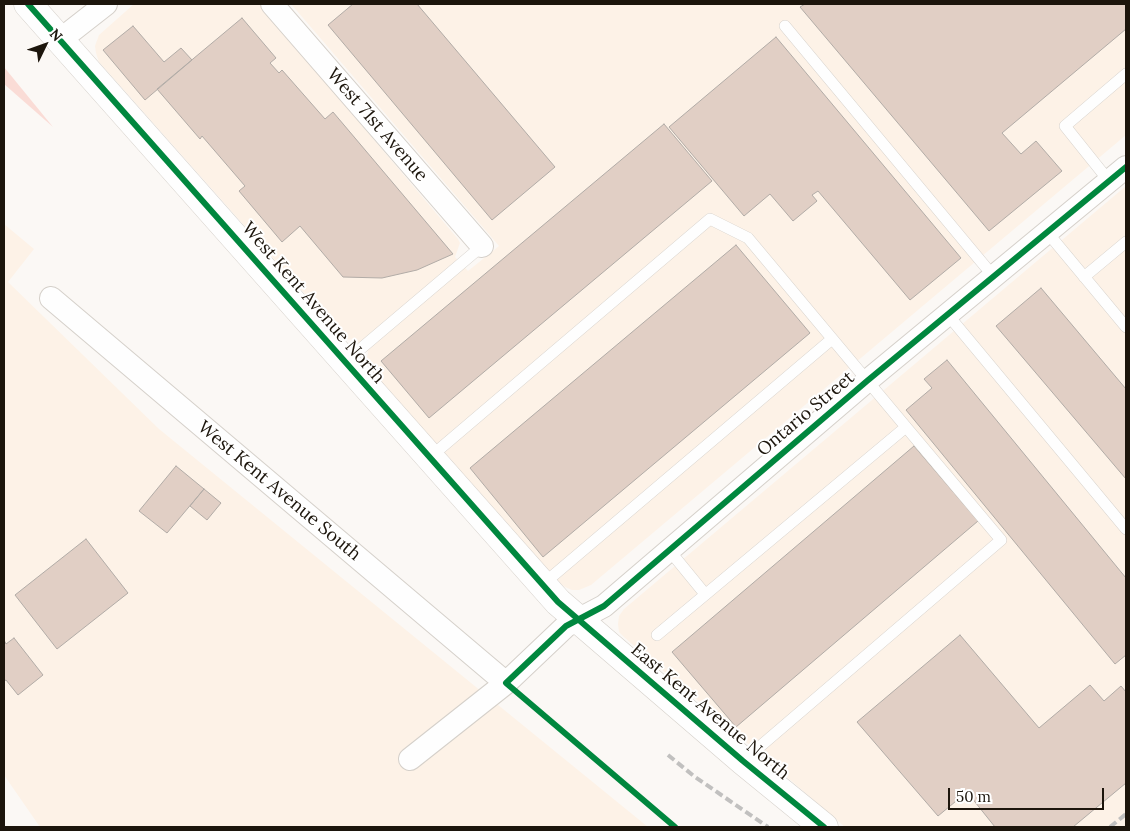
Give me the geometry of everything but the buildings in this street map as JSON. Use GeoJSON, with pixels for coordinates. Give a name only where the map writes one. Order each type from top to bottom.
{"type":"FeatureCollection","features":[{"type":"Feature","properties":{"kind":"street","name":"West Kent Avenue North"},"geometry":{"type":"LineString","coordinates":[[28,4],[269,274],[542,585],[578,619]]}},
{"type":"Feature","properties":{"kind":"street"},"geometry":{"type":"LineString","coordinates":[[60,40],[106,4]]}},
{"type":"Feature","properties":{"kind":"street","name":"West 71st Avenue"},"geometry":{"type":"LineString","coordinates":[[272,4],[482,246]]}},
{"type":"Feature","properties":{"kind":"street","name":"Ontario Street"},"geometry":{"type":"LineString","coordinates":[[410,759],[506,684],[552,638],[578,619],[604,606],[1126,166]]}},
{"type":"Feature","properties":{"kind":"street","name":"West Kent Avenue South"},"geometry":{"type":"LineString","coordinates":[[52,298],[506,684]]}},
{"type":"Feature","properties":{"kind":"street","name":"East Kent Avenue North"},"geometry":{"type":"LineString","coordinates":[[578,619],[743,761],[824,827]]}},
{"type":"Feature","properties":{"kind":"lane"},"geometry":{"type":"LineString","coordinates":[[785,26],[994,277]]}},
{"type":"Feature","properties":{"kind":"lane"},"geometry":{"type":"LineString","coordinates":[[1109,181],[1065,126],[1126,74]]}},
{"type":"Feature","properties":{"kind":"lane"},"geometry":{"type":"LineString","coordinates":[[429,458],[710,219],[748,238],[1001,540],[743,761]]}},
{"type":"Feature","properties":{"kind":"lane"},"geometry":{"type":"LineString","coordinates":[[1047,232],[1126,327]]}},
{"type":"Feature","properties":{"kind":"lane"},"geometry":{"type":"LineString","coordinates":[[1084,277],[1126,242]]}},
{"type":"Feature","properties":{"kind":"lane"},"geometry":{"type":"LineString","coordinates":[[345,362],[482,246]]}},
{"type":"Feature","properties":{"kind":"lane"},"geometry":{"type":"LineString","coordinates":[[948,315],[1126,529]]}},
{"type":"Feature","properties":{"kind":"lane"},"geometry":{"type":"LineString","coordinates":[[542,585],[832,339]]}},
{"type":"Feature","properties":{"kind":"lane"},"geometry":{"type":"LineString","coordinates":[[657,635],[906,427]]}},
{"type":"Feature","properties":{"kind":"lane"},"geometry":{"type":"LineString","coordinates":[[669,550],[705,594]]}},
{"type":"Feature","properties":{"kind":"shaded area"},"geometry":{"type":"Polygon","coordinates":[[[134,4],[259,4],[458,239],[460,243],[455,257],[468,271],[499,246],[291,4],[1126,4],[1126,135],[591,585],[579,590],[572,590],[557,581],[366,365],[368,352],[356,340],[345,339],[99,62],[95,46],[99,35],[134,4]]]}},
{"type":"Feature","properties":{"kind":"shaded area"},"geometry":{"type":"Polygon","coordinates":[[[4,67],[53,127],[4,84],[4,67]]]}},
{"type":"Feature","properties":{"kind":"shaded area"},"geometry":{"type":"Polygon","coordinates":[[[1126,186],[1126,827],[845,827],[625,638],[619,632],[619,616],[624,609],[1126,186]]]}},
{"type":"Feature","properties":{"kind":"shaded area"},"geometry":{"type":"Polygon","coordinates":[[[4,224],[34,249],[8,282],[159,429],[648,827],[40,827],[4,775],[4,224]]]}},
{"type":"Feature","properties":{"kind":"railway"},"geometry":{"type":"LineString","coordinates":[[668,755],[695,777],[768,827]]}},
{"type":"Feature","properties":{"kind":"railway"},"geometry":{"type":"LineString","coordinates":[[1110,827],[1126,814]]}},
{"type":"Feature","properties":{"kind":"cycle path"},"geometry":{"type":"LineString","coordinates":[[28,4],[558,602],[743,761],[824,827]]}},
{"type":"Feature","properties":{"kind":"cycle path"},"geometry":{"type":"LineString","coordinates":[[675,827],[506,683],[566,626],[604,606],[867,381],[1126,167]]}}]}
